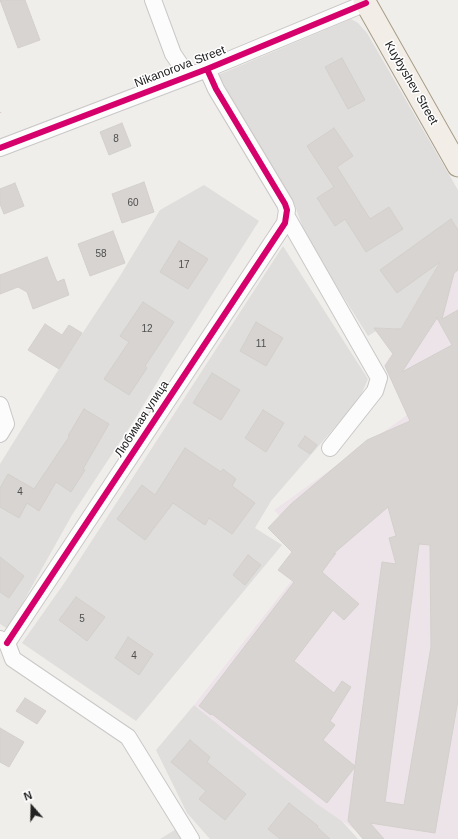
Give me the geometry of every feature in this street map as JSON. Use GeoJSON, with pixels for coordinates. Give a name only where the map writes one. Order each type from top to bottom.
{"type":"FeatureCollection","features":[{"type":"Feature","properties":{"kind":"main road","name":"Kuybyshev Street"},"geometry":{"type":"LineString","coordinates":[[365,2],[458,166]]}},
{"type":"Feature","properties":{"kind":"street"},"geometry":{"type":"LineString","coordinates":[[153,0],[173,54],[188,76]]}},
{"type":"Feature","properties":{"kind":"street","name":"Nikanorova Street"},"geometry":{"type":"LineString","coordinates":[[0,148],[207,69],[365,2]]}},
{"type":"Feature","properties":{"kind":"street"},"geometry":{"type":"LineString","coordinates":[[207,69],[216,89],[286,210],[379,378],[375,391],[330,448]]}},
{"type":"Feature","properties":{"kind":"street","name":"Любимая улица"},"geometry":{"type":"LineString","coordinates":[[4,641],[285,223],[286,210]]}},
{"type":"Feature","properties":{"kind":"street"},"geometry":{"type":"LineString","coordinates":[[0,405],[6,424],[0,434]]}},
{"type":"Feature","properties":{"kind":"street"},"geometry":{"type":"LineString","coordinates":[[4,641],[13,659],[128,738],[191,839]]}},
{"type":"Feature","properties":{"kind":"shaded area"},"geometry":{"type":"Polygon","coordinates":[[[351,19],[358,23],[367,33],[458,190],[458,249],[439,263],[399,332],[394,328],[381,328],[368,336],[307,239],[295,206],[218,75],[351,19]]]}},
{"type":"Feature","properties":{"kind":"shaded area"},"geometry":{"type":"Polygon","coordinates":[[[204,185],[259,221],[135,419],[72,515],[8,629],[0,624],[0,464],[57,372],[120,276],[160,210],[204,185]]]}},
{"type":"Feature","properties":{"kind":"shaded area"},"geometry":{"type":"Polygon","coordinates":[[[283,246],[368,379],[355,404],[271,501],[255,528],[282,545],[136,721],[22,643],[65,582],[283,246]]]}},
{"type":"Feature","properties":{"kind":"shaded area"},"geometry":{"type":"Polygon","coordinates":[[[458,251],[458,839],[368,839],[317,804],[194,705],[314,552],[274,510],[407,415],[384,365],[430,298],[458,251]]]}},
{"type":"Feature","properties":{"kind":"shaded area"},"geometry":{"type":"Polygon","coordinates":[[[194,705],[341,820],[358,839],[210,839],[187,813],[156,750],[194,705]]]}},
{"type":"Feature","properties":{"kind":"shaded area"},"geometry":{"type":"Polygon","coordinates":[[[181,826],[195,839],[160,839],[181,826]]]}},
{"type":"Feature","properties":{"kind":"building"},"geometry":{"type":"Polygon","coordinates":[[[0,0],[25,0],[40,40],[18,48],[0,0]]]}},
{"type":"Feature","properties":{"kind":"building"},"geometry":{"type":"Polygon","coordinates":[[[342,58],[365,100],[348,109],[325,67],[342,58]]]}},
{"type":"Feature","properties":{"kind":"building"},"geometry":{"type":"Polygon","coordinates":[[[122,123],[131,146],[109,155],[100,132],[122,123]]]}},
{"type":"Feature","properties":{"kind":"building"},"geometry":{"type":"Polygon","coordinates":[[[334,128],[353,156],[337,167],[370,219],[389,207],[403,229],[366,252],[345,219],[335,226],[317,198],[334,187],[307,146],[334,128]]]}},
{"type":"Feature","properties":{"kind":"building"},"geometry":{"type":"Polygon","coordinates":[[[144,182],[154,212],[122,223],[112,194],[144,182]]]}},
{"type":"Feature","properties":{"kind":"building"},"geometry":{"type":"Polygon","coordinates":[[[15,183],[24,206],[4,214],[0,204],[0,189],[15,183]]]}},
{"type":"Feature","properties":{"kind":"building"},"geometry":{"type":"Polygon","coordinates":[[[451,219],[458,230],[458,270],[454,273],[442,319],[458,310],[458,700],[435,833],[370,823],[384,839],[363,839],[348,821],[355,767],[327,803],[212,714],[211,715],[199,706],[294,582],[278,570],[292,552],[268,528],[291,504],[367,440],[410,421],[385,366],[393,354],[374,328],[401,329],[440,262],[397,293],[380,270],[451,219]],[[437,318],[402,372],[452,345],[437,318]],[[388,507],[333,554],[336,553],[322,572],[359,604],[344,620],[333,610],[294,661],[334,693],[342,681],[351,687],[330,721],[335,725],[323,740],[355,766],[382,562],[396,564],[389,538],[396,536],[388,507]],[[419,544],[385,802],[404,805],[431,647],[430,545],[419,544]]]}},
{"type":"Feature","properties":{"kind":"building"},"geometry":{"type":"Polygon","coordinates":[[[113,231],[125,263],[90,276],[78,244],[113,231]]]}},
{"type":"Feature","properties":{"kind":"building"},"geometry":{"type":"Polygon","coordinates":[[[179,241],[208,259],[188,289],[160,272],[179,241]]]}},
{"type":"Feature","properties":{"kind":"building"},"geometry":{"type":"Polygon","coordinates":[[[47,257],[57,282],[64,279],[69,295],[33,309],[27,292],[18,287],[0,294],[0,275],[47,257]]]}},
{"type":"Feature","properties":{"kind":"building"},"geometry":{"type":"Polygon","coordinates":[[[143,302],[174,322],[145,366],[147,368],[129,395],[104,379],[129,342],[120,336],[143,302]]]}},
{"type":"Feature","properties":{"kind":"building"},"geometry":{"type":"Polygon","coordinates":[[[256,322],[283,338],[266,366],[240,351],[256,322]]]}},
{"type":"Feature","properties":{"kind":"building"},"geometry":{"type":"Polygon","coordinates":[[[45,324],[62,335],[69,325],[82,333],[59,369],[28,350],[45,324]]]}},
{"type":"Feature","properties":{"kind":"building"},"geometry":{"type":"Polygon","coordinates":[[[212,373],[240,390],[221,420],[193,403],[212,373]]]}},
{"type":"Feature","properties":{"kind":"building"},"geometry":{"type":"Polygon","coordinates":[[[84,409],[109,424],[83,469],[85,470],[71,492],[56,482],[39,511],[27,503],[19,518],[0,507],[0,488],[8,474],[34,489],[69,437],[68,436],[84,409]]]}},
{"type":"Feature","properties":{"kind":"building"},"geometry":{"type":"Polygon","coordinates":[[[263,410],[284,423],[266,452],[245,438],[263,410]]]}},
{"type":"Feature","properties":{"kind":"building"},"geometry":{"type":"Polygon","coordinates":[[[305,436],[317,445],[310,454],[298,446],[305,436]]]}},
{"type":"Feature","properties":{"kind":"building"},"geometry":{"type":"Polygon","coordinates":[[[185,448],[221,472],[223,469],[236,479],[232,486],[255,503],[232,534],[209,518],[205,525],[173,503],[145,540],[117,519],[142,485],[155,495],[185,448]]]}},
{"type":"Feature","properties":{"kind":"building"},"geometry":{"type":"Polygon","coordinates":[[[248,555],[261,565],[245,585],[233,575],[248,555]]]}},
{"type":"Feature","properties":{"kind":"building"},"geometry":{"type":"Polygon","coordinates":[[[0,557],[24,576],[9,598],[0,592],[0,557]]]}},
{"type":"Feature","properties":{"kind":"building"},"geometry":{"type":"Polygon","coordinates":[[[76,597],[105,617],[87,641],[59,620],[76,597]]]}},
{"type":"Feature","properties":{"kind":"building"},"geometry":{"type":"Polygon","coordinates":[[[128,637],[153,654],[139,675],[115,658],[128,637]]]}},
{"type":"Feature","properties":{"kind":"building"},"geometry":{"type":"Polygon","coordinates":[[[25,698],[46,711],[37,724],[16,711],[25,698]]]}},
{"type":"Feature","properties":{"kind":"building"},"geometry":{"type":"Polygon","coordinates":[[[0,728],[24,742],[9,767],[0,762],[0,728]]]}},
{"type":"Feature","properties":{"kind":"building"},"geometry":{"type":"Polygon","coordinates":[[[190,740],[210,757],[207,762],[246,794],[225,820],[199,799],[206,791],[171,762],[190,740]]]}},
{"type":"Feature","properties":{"kind":"building"},"geometry":{"type":"Polygon","coordinates":[[[289,803],[318,826],[317,827],[330,839],[280,839],[268,829],[289,803]]]}},
{"type":"Feature","properties":{"kind":"cycle path"},"geometry":{"type":"LineString","coordinates":[[0,148],[207,69],[366,3]]}},
{"type":"Feature","properties":{"kind":"cycle path"},"geometry":{"type":"LineString","coordinates":[[7,643],[285,223],[287,210],[285,204],[216,89],[207,69]]}}]}
